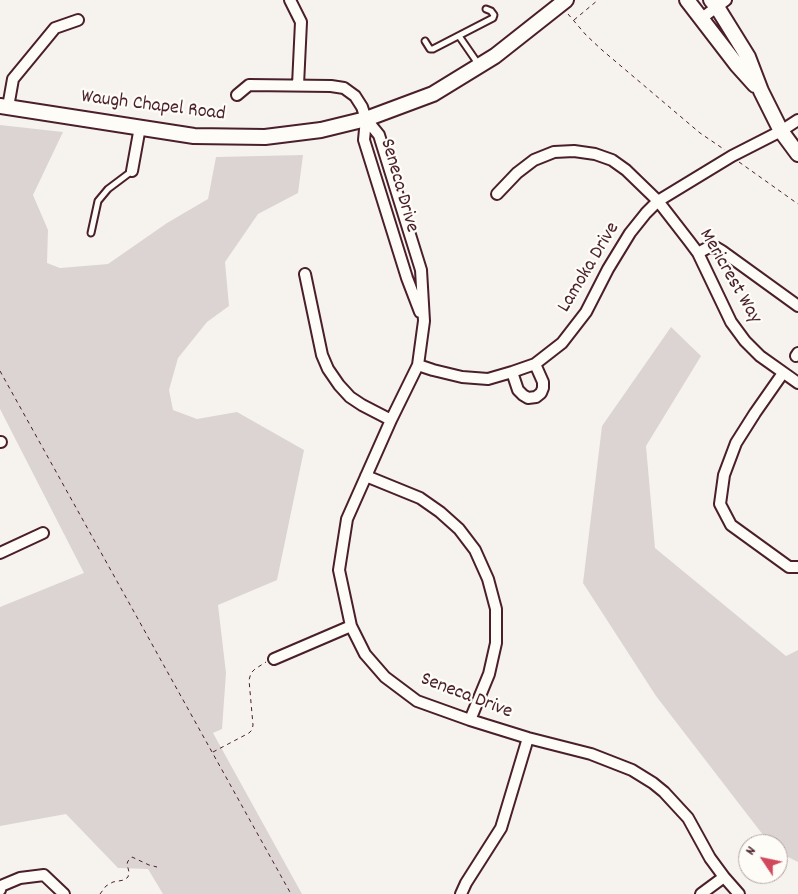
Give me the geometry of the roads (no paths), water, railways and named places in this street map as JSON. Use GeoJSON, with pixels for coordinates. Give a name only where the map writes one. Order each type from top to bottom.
{"type":"FeatureCollection","features":[{"type":"Feature","properties":{"kind":"main road"},"geometry":{"type":"LineString","coordinates":[[687,0],[737,65],[761,91]]}},
{"type":"Feature","properties":{"kind":"main road","name":"Waugh Chapel Road"},"geometry":{"type":"LineString","coordinates":[[4,106],[194,136],[265,137],[320,130],[366,120],[433,94],[495,56],[563,2]]}},
{"type":"Feature","properties":{"kind":"main road"},"geometry":{"type":"LineString","coordinates":[[718,2],[748,57],[761,91],[781,131],[798,154]]}},
{"type":"Feature","properties":{"kind":"street"},"geometry":{"type":"LineString","coordinates":[[290,0],[301,22],[298,85]]}},
{"type":"Feature","properties":{"kind":"street"},"geometry":{"type":"LineString","coordinates":[[702,18],[718,2]]}},
{"type":"Feature","properties":{"kind":"street"},"geometry":{"type":"LineString","coordinates":[[4,106],[13,79],[55,28],[78,20]]}},
{"type":"Feature","properties":{"kind":"street"},"geometry":{"type":"LineString","coordinates":[[237,95],[249,86],[298,85],[344,88],[355,96],[362,107],[366,120]]}},
{"type":"Feature","properties":{"kind":"street","name":"Seneca Drive"},"geometry":{"type":"LineString","coordinates":[[366,120],[364,140],[407,278],[424,322]]}},
{"type":"Feature","properties":{"kind":"street","name":"Seneca Drive"},"geometry":{"type":"LineString","coordinates":[[366,120],[379,134],[421,270],[424,322],[418,365],[347,519],[339,570],[351,626],[365,654],[385,677],[417,701],[528,738],[591,754],[632,770],[653,783],[688,818],[710,858],[739,894]]}},
{"type":"Feature","properties":{"kind":"street","name":"Lamoka Drive"},"geometry":{"type":"LineString","coordinates":[[418,365],[462,377],[488,379],[535,364],[562,343],[586,312],[608,269],[630,233],[658,201],[732,156],[781,131],[798,120]]}},
{"type":"Feature","properties":{"kind":"street"},"geometry":{"type":"LineString","coordinates":[[132,171],[140,127]]}},
{"type":"Feature","properties":{"kind":"street","name":"Mericrest Way"},"geometry":{"type":"LineString","coordinates":[[497,194],[516,173],[534,160],[554,152],[574,151],[595,154],[612,160],[626,170],[658,201],[698,253],[731,322],[745,341],[760,356],[798,384]]}},
{"type":"Feature","properties":{"kind":"street"},"geometry":{"type":"LineString","coordinates":[[698,253],[709,247],[717,248],[798,306]]}},
{"type":"Feature","properties":{"kind":"street"},"geometry":{"type":"LineString","coordinates":[[305,274],[322,355],[328,369],[339,385],[350,396],[362,405],[391,420]]}},
{"type":"Feature","properties":{"kind":"street"},"geometry":{"type":"LineString","coordinates":[[512,372],[518,390],[523,395],[528,398],[536,396],[543,388],[543,382],[535,364]]}},
{"type":"Feature","properties":{"kind":"street"},"geometry":{"type":"LineString","coordinates":[[783,373],[736,443],[724,475],[720,504],[731,525],[789,568],[798,567]]}},
{"type":"Feature","properties":{"kind":"street"},"geometry":{"type":"LineString","coordinates":[[366,476],[420,498],[440,512],[459,530],[475,550],[488,578],[496,609],[496,643],[489,674],[470,720]]}},
{"type":"Feature","properties":{"kind":"street"},"geometry":{"type":"LineString","coordinates":[[0,553],[43,533]]}},
{"type":"Feature","properties":{"kind":"street"},"geometry":{"type":"LineString","coordinates":[[274,659],[351,626]]}},
{"type":"Feature","properties":{"kind":"street"},"geometry":{"type":"LineString","coordinates":[[461,894],[501,828],[528,738]]}},
{"type":"Feature","properties":{"kind":"street"},"geometry":{"type":"LineString","coordinates":[[0,890],[1,886],[20,878],[44,875],[64,894]]}},
{"type":"Feature","properties":{"kind":"street"},"geometry":{"type":"LineString","coordinates":[[701,894],[724,877]]}},
{"type":"Feature","properties":{"kind":"lane"},"geometry":{"type":"LineString","coordinates":[[424,41],[430,49],[433,49],[493,18],[494,16],[491,11],[486,8]]}},
{"type":"Feature","properties":{"kind":"lane"},"geometry":{"type":"LineString","coordinates":[[459,36],[479,66]]}},
{"type":"Feature","properties":{"kind":"lane"},"geometry":{"type":"LineString","coordinates":[[92,233],[98,201],[108,189],[132,171]]}}]}
